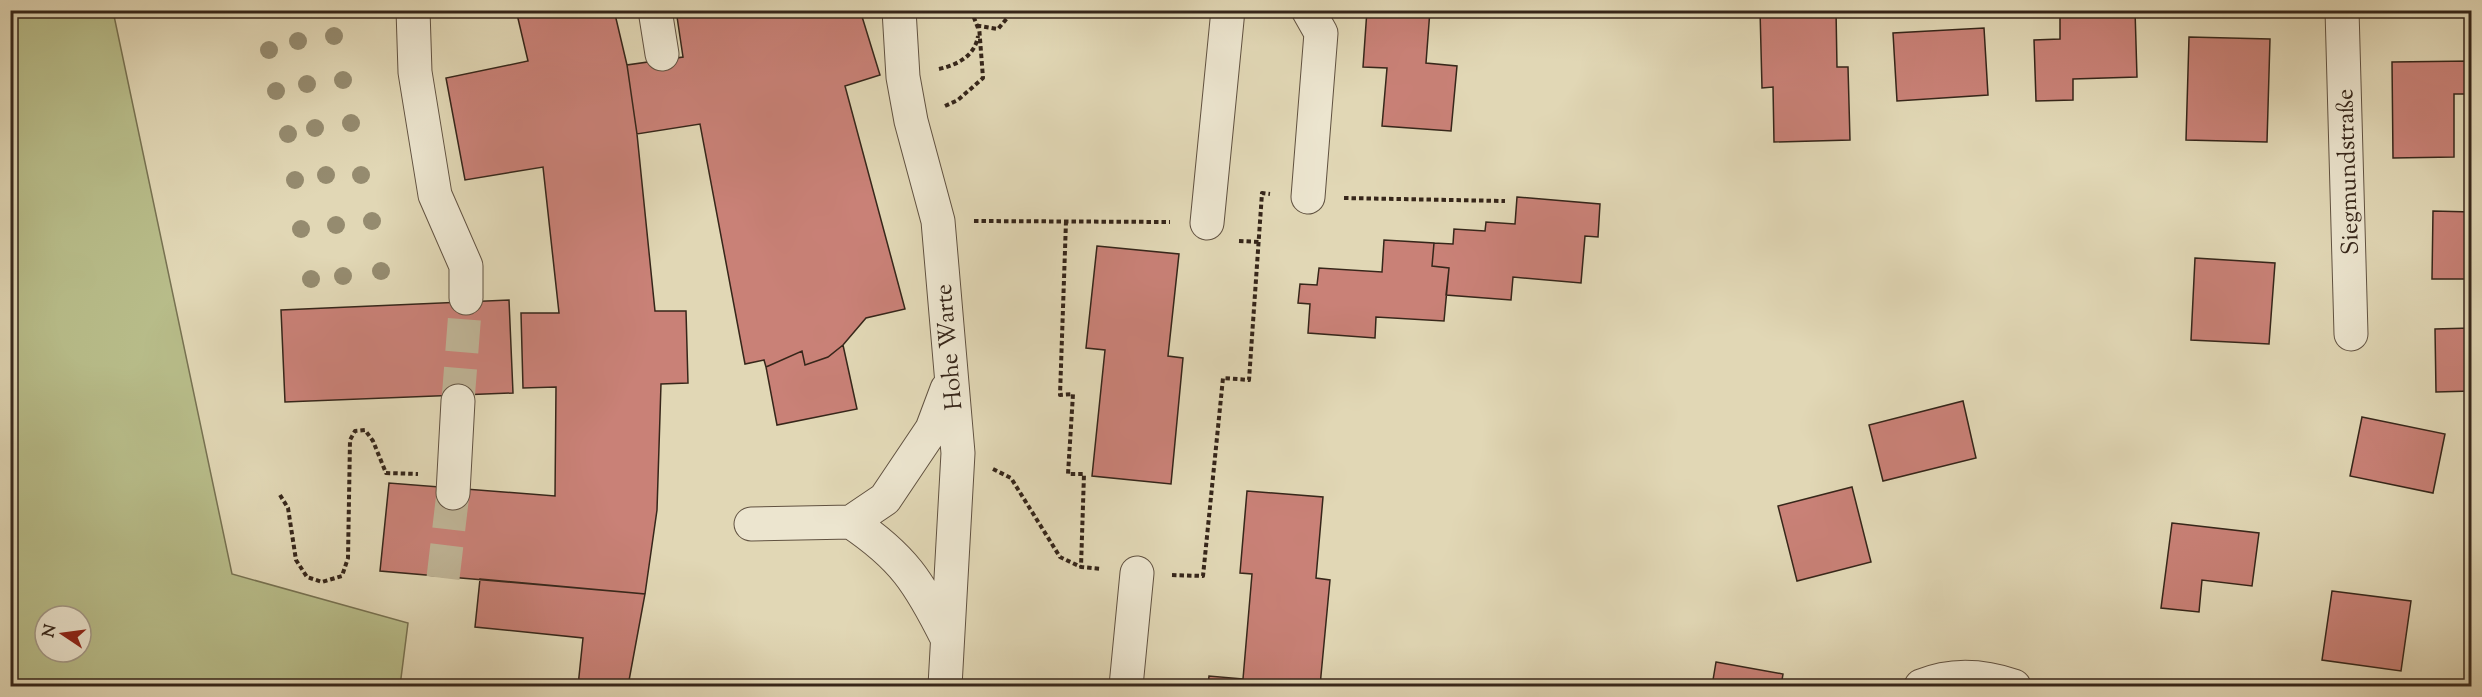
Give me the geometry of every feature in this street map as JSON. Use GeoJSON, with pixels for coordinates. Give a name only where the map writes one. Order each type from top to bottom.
{"type":"FeatureCollection","features":[{"type":"Feature","properties":{"kind":"street"},"geometry":{"type":"LineString","coordinates":[[413,10],[416,22],[415,72],[435,195],[466,266],[466,298]]}},
{"type":"Feature","properties":{"kind":"street"},"geometry":{"type":"LineString","coordinates":[[655,10],[662,54]]}},
{"type":"Feature","properties":{"kind":"street","name":"Hohe Warte"},"geometry":{"type":"LineString","coordinates":[[898,10],[903,77],[911,121],[938,221],[958,453],[945,687]]}},
{"type":"Feature","properties":{"kind":"street"},"geometry":{"type":"LineString","coordinates":[[1207,223],[1228,10]]}},
{"type":"Feature","properties":{"kind":"street"},"geometry":{"type":"LineString","coordinates":[[1308,10],[1321,33],[1308,197]]}},
{"type":"Feature","properties":{"kind":"street","name":"Siegmundstraße"},"geometry":{"type":"LineString","coordinates":[[2342,10],[2351,334]]}},
{"type":"Feature","properties":{"kind":"street"},"geometry":{"type":"LineString","coordinates":[[751,524],[851,522],[885,499],[910,465],[932,429],[950,380]]}},
{"type":"Feature","properties":{"kind":"street"},"geometry":{"type":"LineString","coordinates":[[453,493],[458,401]]}},
{"type":"Feature","properties":{"kind":"street"},"geometry":{"type":"LineString","coordinates":[[851,522],[884,545],[908,571],[927,597],[948,639]]}},
{"type":"Feature","properties":{"kind":"street"},"geometry":{"type":"LineString","coordinates":[[1126,687],[1137,573]]}},
{"type":"Feature","properties":{"kind":"street"},"geometry":{"type":"LineString","coordinates":[[1921,687],[1939,679],[1966,676],[1993,679],[2014,687]]}},
{"type":"Feature","properties":{"kind":"path"},"geometry":{"type":"LineString","coordinates":[[911,121],[958,100],[983,78],[979,26],[971,10]]}},
{"type":"Feature","properties":{"kind":"path"},"geometry":{"type":"LineString","coordinates":[[979,26],[998,29],[1014,10]]}},
{"type":"Feature","properties":{"kind":"path"},"geometry":{"type":"LineString","coordinates":[[903,77],[952,67],[969,56],[977,41],[979,26]]}},
{"type":"Feature","properties":{"kind":"path"},"geometry":{"type":"LineString","coordinates":[[958,453],[1011,478],[1060,557],[1081,567],[1137,573],[1203,576],[1223,378],[1249,380],[1262,193],[1308,197],[1505,201]]}},
{"type":"Feature","properties":{"kind":"path"},"geometry":{"type":"LineString","coordinates":[[938,221],[1207,223],[1206,238],[1260,242]]}},
{"type":"Feature","properties":{"kind":"path"},"geometry":{"type":"LineString","coordinates":[[1066,221],[1060,394],[1073,394],[1068,474],[1084,474],[1081,567]]}},
{"type":"Feature","properties":{"kind":"path"},"geometry":{"type":"LineString","coordinates":[[280,495],[288,508],[296,560],[307,577],[322,582],[342,576],[348,558],[350,440],[354,431],[365,430],[373,441],[386,473]]}},
{"type":"Feature","properties":{"kind":"green space"},"geometry":{"type":"Polygon","coordinates":[[[10,11],[113,11],[232,574],[408,623],[400,686],[11,686],[10,11]]]}},
{"type":"Feature","properties":{"kind":"building"},"geometry":{"type":"Polygon","coordinates":[[[516,10],[614,10],[627,65],[637,134],[655,311],[686,311],[688,383],[661,384],[657,510],[645,594],[380,571],[389,483],[555,496],[556,387],[523,388],[521,313],[559,313],[543,167],[465,180],[446,78],[528,61],[516,10]]]}},
{"type":"Feature","properties":{"kind":"building"},"geometry":{"type":"Polygon","coordinates":[[[676,10],[860,10],[880,75],[845,86],[905,309],[866,318],[843,345],[828,357],[805,365],[802,351],[766,367],[764,360],[745,364],[700,124],[637,134],[627,65],[683,57],[676,10]]]}},
{"type":"Feature","properties":{"kind":"building"},"geometry":{"type":"Polygon","coordinates":[[[1367,10],[1430,10],[1426,63],[1457,66],[1451,131],[1382,126],[1387,68],[1363,67],[1367,10]]]}},
{"type":"Feature","properties":{"kind":"building"},"geometry":{"type":"Polygon","coordinates":[[[1760,10],[1836,10],[1837,67],[1848,67],[1850,140],[1774,142],[1773,87],[1762,88],[1760,10]]]}},
{"type":"Feature","properties":{"kind":"building"},"geometry":{"type":"Polygon","coordinates":[[[2060,10],[2135,10],[2137,77],[2073,79],[2073,100],[2036,101],[2034,40],[2060,39],[2060,10]]]}},
{"type":"Feature","properties":{"kind":"building"},"geometry":{"type":"Polygon","coordinates":[[[1984,28],[1988,95],[1897,101],[1893,33],[1984,28]]]}},
{"type":"Feature","properties":{"kind":"building"},"geometry":{"type":"Polygon","coordinates":[[[2189,37],[2270,39],[2267,142],[2186,140],[2189,37]]]}},
{"type":"Feature","properties":{"kind":"building"},"geometry":{"type":"Polygon","coordinates":[[[2472,61],[2472,94],[2454,94],[2454,157],[2393,158],[2392,62],[2472,61]]]}},
{"type":"Feature","properties":{"kind":"building"},"geometry":{"type":"Polygon","coordinates":[[[1517,197],[1600,204],[1598,237],[1585,236],[1581,283],[1513,277],[1511,300],[1446,295],[1449,268],[1432,266],[1434,243],[1453,244],[1454,229],[1485,231],[1486,222],[1515,224],[1517,197]]]}},
{"type":"Feature","properties":{"kind":"building"},"geometry":{"type":"Polygon","coordinates":[[[2433,211],[2472,212],[2472,279],[2432,279],[2433,211]]]}},
{"type":"Feature","properties":{"kind":"building"},"geometry":{"type":"Polygon","coordinates":[[[1384,240],[1434,243],[1432,266],[1449,268],[1444,321],[1376,317],[1375,338],[1308,333],[1310,304],[1298,303],[1300,284],[1317,285],[1319,268],[1382,272],[1384,240]]]}},
{"type":"Feature","properties":{"kind":"building"},"geometry":{"type":"Polygon","coordinates":[[[1097,246],[1179,254],[1168,356],[1183,358],[1171,484],[1092,476],[1105,350],[1086,348],[1097,246]]]}},
{"type":"Feature","properties":{"kind":"building"},"geometry":{"type":"Polygon","coordinates":[[[2195,258],[2275,263],[2269,344],[2191,340],[2195,258]]]}},
{"type":"Feature","properties":{"kind":"building"},"geometry":{"type":"Polygon","coordinates":[[[509,300],[513,393],[285,402],[281,310],[509,300]]]}},
{"type":"Feature","properties":{"kind":"building"},"geometry":{"type":"Polygon","coordinates":[[[2471,328],[2472,391],[2436,392],[2435,329],[2471,328]]]}},
{"type":"Feature","properties":{"kind":"building"},"geometry":{"type":"Polygon","coordinates":[[[843,345],[857,409],[777,425],[766,367],[802,351],[805,365],[828,357],[843,345]]]}},
{"type":"Feature","properties":{"kind":"building"},"geometry":{"type":"Polygon","coordinates":[[[1963,401],[1976,458],[1883,481],[1869,425],[1963,401]]]}},
{"type":"Feature","properties":{"kind":"building"},"geometry":{"type":"Polygon","coordinates":[[[2362,417],[2445,434],[2433,493],[2350,476],[2362,417]]]}},
{"type":"Feature","properties":{"kind":"building"},"geometry":{"type":"Polygon","coordinates":[[[1852,487],[1871,562],[1797,581],[1778,506],[1852,487]]]}},
{"type":"Feature","properties":{"kind":"building"},"geometry":{"type":"Polygon","coordinates":[[[1247,491],[1323,497],[1316,578],[1330,580],[1320,686],[1208,686],[1209,676],[1243,679],[1252,574],[1240,573],[1247,491]]]}},
{"type":"Feature","properties":{"kind":"building"},"geometry":{"type":"Polygon","coordinates":[[[2172,523],[2259,533],[2252,586],[2202,580],[2199,612],[2161,608],[2172,523]]]}},
{"type":"Feature","properties":{"kind":"building"},"geometry":{"type":"Polygon","coordinates":[[[480,579],[645,594],[628,686],[578,686],[583,638],[475,627],[480,579]]]}},
{"type":"Feature","properties":{"kind":"building"},"geometry":{"type":"Polygon","coordinates":[[[2332,591],[2411,601],[2401,671],[2322,660],[2332,591]]]}},
{"type":"Feature","properties":{"kind":"building"},"geometry":{"type":"Polygon","coordinates":[[[1716,662],[1783,674],[1781,686],[1712,686],[1716,662]]]}},
{"type":"Feature","properties":{"kind":"tunnel"},"geometry":{"type":"LineString","coordinates":[[458,401],[466,298]]}},
{"type":"Feature","properties":{"kind":"tunnel"},"geometry":{"type":"LineString","coordinates":[[443,578],[453,493]]}}]}
